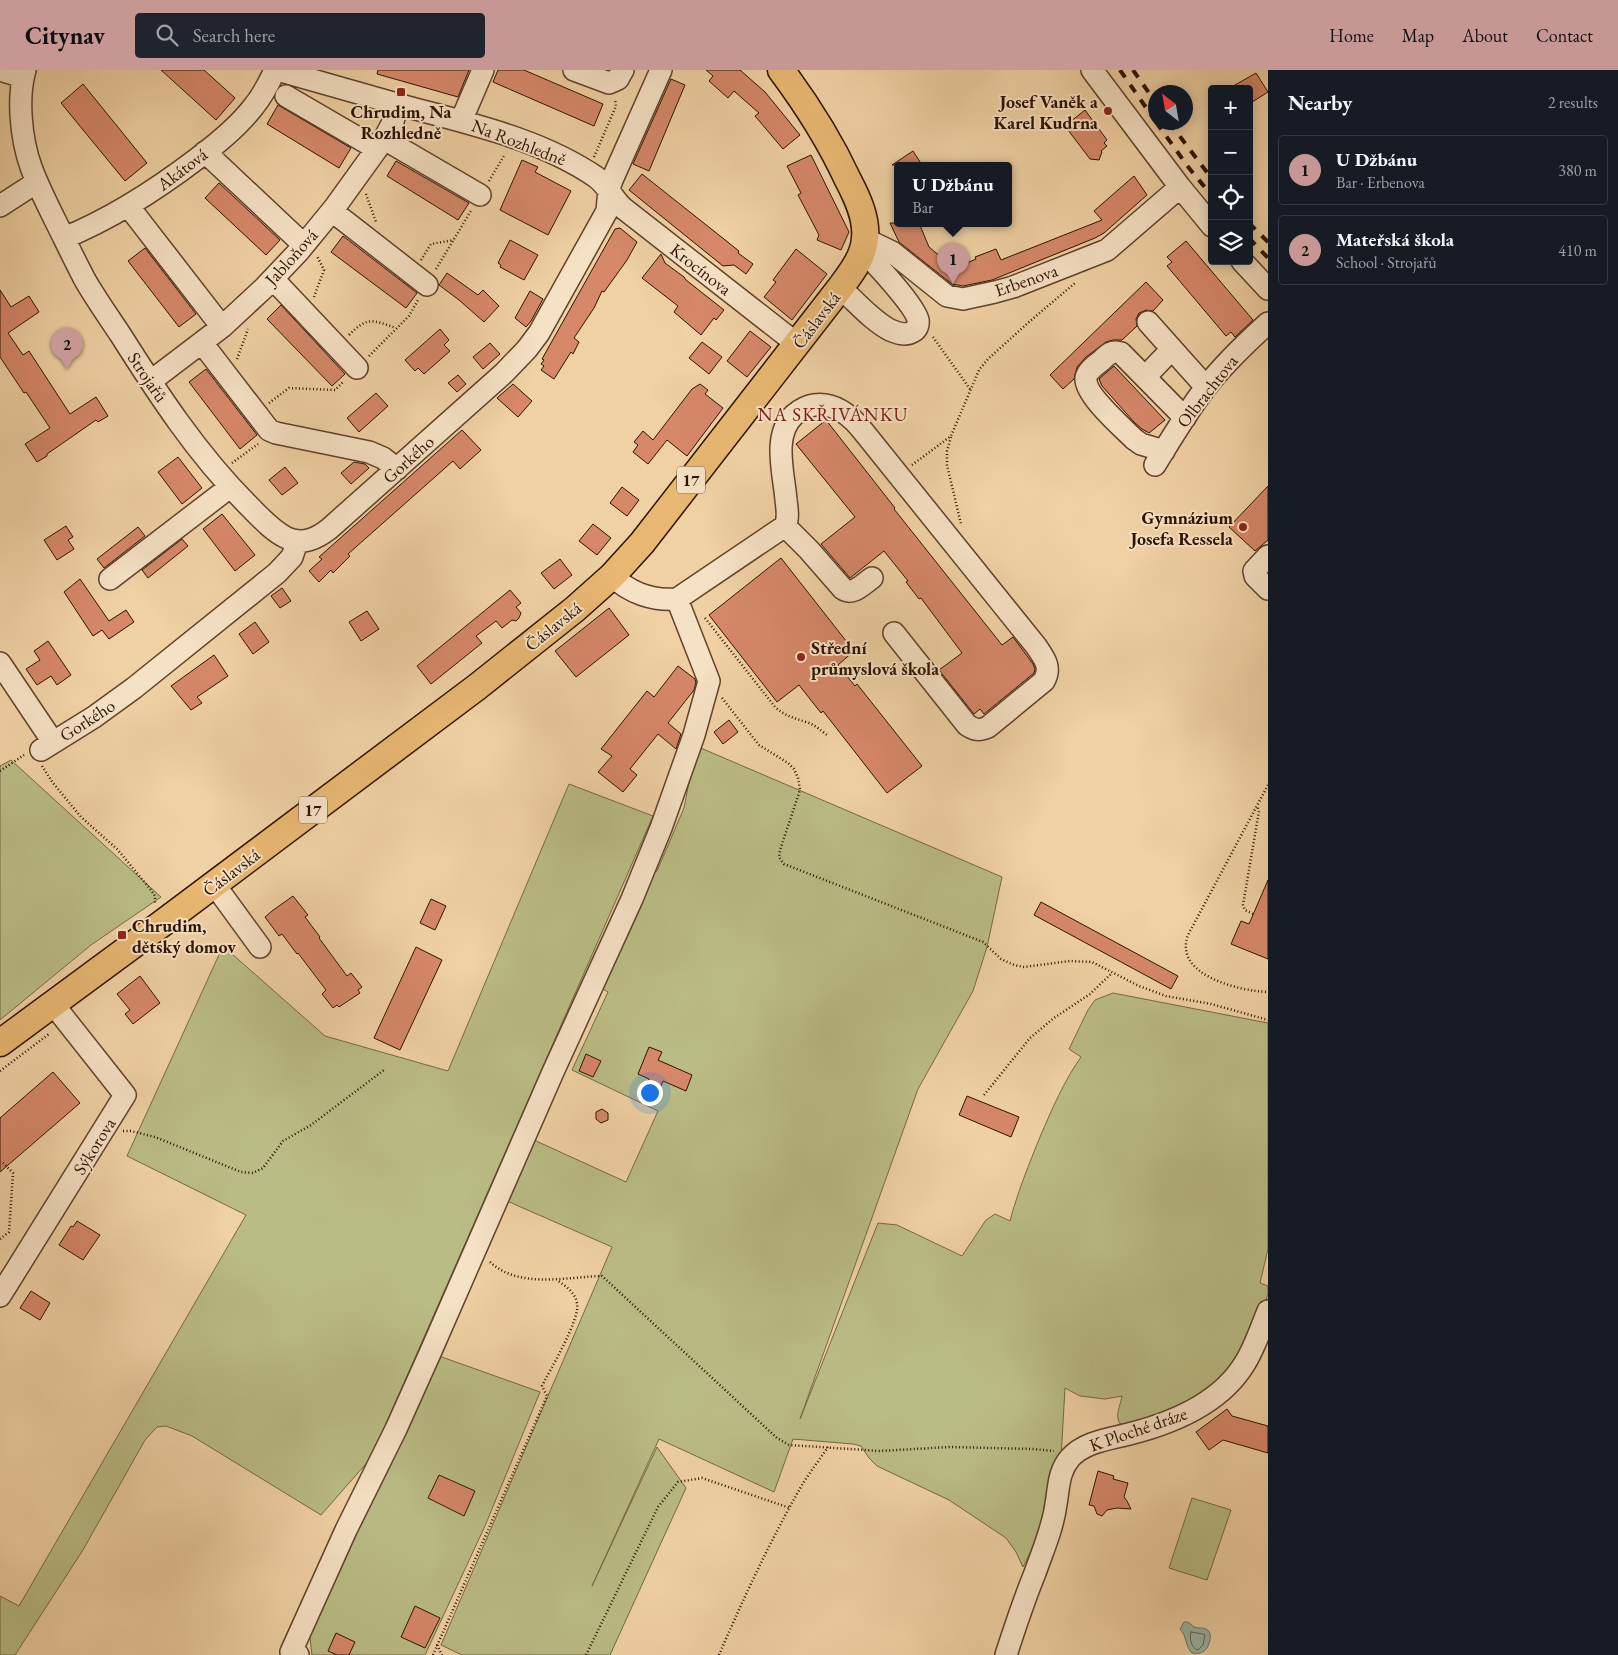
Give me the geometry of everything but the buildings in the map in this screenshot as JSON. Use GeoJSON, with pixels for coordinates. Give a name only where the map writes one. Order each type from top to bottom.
{"type":"FeatureCollection","features":[{"type":"Feature","properties":{"kind":"main road"},"geometry":{"type":"LineString","coordinates":[[780,70],[808,106],[837,156],[862,214],[864,245]]}},
{"type":"Feature","properties":{"kind":"main road","name":"Čáslavská"},"geometry":{"type":"LineString","coordinates":[[0,1043],[477,687],[575,609],[612,576],[653,529],[840,288],[857,264],[864,245]]}},
{"type":"Feature","properties":{"kind":"street"},"geometry":{"type":"LineString","coordinates":[[0,70],[24,73]]}},
{"type":"Feature","properties":{"kind":"street","name":"Na Rozhledně"},"geometry":{"type":"LineString","coordinates":[[276,70],[332,77],[397,104],[461,120],[524,141],[550,152],[597,178],[609,189]]}},
{"type":"Feature","properties":{"kind":"street","name":"Akátová"},"geometry":{"type":"LineString","coordinates":[[64,238],[105,220],[129,206],[206,152],[254,108],[276,70]]}},
{"type":"Feature","properties":{"kind":"street"},"geometry":{"type":"LineString","coordinates":[[461,120],[483,70]]}},
{"type":"Feature","properties":{"kind":"street"},"geometry":{"type":"LineString","coordinates":[[574,70],[603,82],[618,76]]}},
{"type":"Feature","properties":{"kind":"street","name":"Gorkého"},"geometry":{"type":"LineString","coordinates":[[47,746],[94,718],[134,688],[277,573],[292,558],[296,542],[308,541],[323,534],[504,373],[527,349],[539,333],[607,211],[609,189],[662,70]]}},
{"type":"Feature","properties":{"kind":"street"},"geometry":{"type":"LineString","coordinates":[[1092,70],[1180,188],[1208,221]]}},
{"type":"Feature","properties":{"kind":"street","name":"Strojařů"},"geometry":{"type":"LineString","coordinates":[[24,73],[22,122],[24,143],[37,182],[86,282],[185,430],[224,480],[272,528],[286,538],[296,542]]}},
{"type":"Feature","properties":{"kind":"street"},"geometry":{"type":"LineString","coordinates":[[286,96],[480,195]]}},
{"type":"Feature","properties":{"kind":"street","name":"Jabloňová"},"geometry":{"type":"LineString","coordinates":[[151,381],[222,327],[273,279],[306,243],[332,211],[380,144],[393,122],[397,104]]}},
{"type":"Feature","properties":{"kind":"street"},"geometry":{"type":"LineString","coordinates":[[206,152],[306,243]]}},
{"type":"Feature","properties":{"kind":"street"},"geometry":{"type":"LineString","coordinates":[[0,206],[37,182]]}},
{"type":"Feature","properties":{"kind":"street","name":"Erbenova"},"geometry":{"type":"LineString","coordinates":[[864,245],[892,252],[939,291],[947,296],[963,298],[1013,287],[1107,250],[1180,188]]}},
{"type":"Feature","properties":{"kind":"street","name":"Krocínova"},"geometry":{"type":"LineString","coordinates":[[609,189],[619,204],[797,344]]}},
{"type":"Feature","properties":{"kind":"street"},"geometry":{"type":"LineString","coordinates":[[129,206],[222,327]]}},
{"type":"Feature","properties":{"kind":"street"},"geometry":{"type":"LineString","coordinates":[[332,211],[420,279]]}},
{"type":"Feature","properties":{"kind":"street"},"geometry":{"type":"LineString","coordinates":[[840,288],[886,328],[907,335],[918,327],[918,319],[915,313],[874,261],[864,245]]}},
{"type":"Feature","properties":{"kind":"street"},"geometry":{"type":"LineString","coordinates":[[1246,265],[1268,289]]}},
{"type":"Feature","properties":{"kind":"street"},"geometry":{"type":"LineString","coordinates":[[273,279],[357,368]]}},
{"type":"Feature","properties":{"kind":"street"},"geometry":{"type":"LineString","coordinates":[[1148,322],[1206,387]]}},
{"type":"Feature","properties":{"kind":"street","name":"Olbrachtova"},"geometry":{"type":"LineString","coordinates":[[1144,377],[1122,354],[1112,352],[1088,373],[1086,382],[1095,398],[1134,439],[1159,458],[1206,387],[1227,363],[1268,323]]}},
{"type":"Feature","properties":{"kind":"street"},"geometry":{"type":"LineString","coordinates":[[202,343],[255,413],[271,430],[276,433],[369,452],[383,458],[397,469]]}},
{"type":"Feature","properties":{"kind":"street"},"geometry":{"type":"LineString","coordinates":[[1172,349],[1144,377],[1185,418]]}},
{"type":"Feature","properties":{"kind":"street"},"geometry":{"type":"LineString","coordinates":[[612,576],[631,591],[640,594],[667,600],[682,596],[785,526],[788,515],[782,436],[792,418],[806,407],[824,405],[835,408],[849,416],[863,431],[1043,656],[1048,674],[1044,681],[988,727],[981,731],[974,730],[967,725],[894,633]]}},
{"type":"Feature","properties":{"kind":"street"},"geometry":{"type":"LineString","coordinates":[[110,579],[224,480]]}},
{"type":"Feature","properties":{"kind":"street"},"geometry":{"type":"LineString","coordinates":[[785,526],[810,550],[843,589],[848,592],[852,592],[872,578]]}},
{"type":"Feature","properties":{"kind":"street"},"geometry":{"type":"LineString","coordinates":[[1268,556],[1254,572],[1255,576],[1268,589]]}},
{"type":"Feature","properties":{"kind":"street"},"geometry":{"type":"LineString","coordinates":[[298,1655],[291,1652],[346,1530],[396,1429],[553,1072],[632,899],[661,828],[694,735],[709,681],[682,596]]}},
{"type":"Feature","properties":{"kind":"street"},"geometry":{"type":"LineString","coordinates":[[0,663],[47,746]]}},
{"type":"Feature","properties":{"kind":"street"},"geometry":{"type":"LineString","coordinates":[[214,884],[260,947]]}},
{"type":"Feature","properties":{"kind":"street","name":"Sýkorova"},"geometry":{"type":"LineString","coordinates":[[0,1296],[125,1095],[53,1004]]}},
{"type":"Feature","properties":{"kind":"street","name":"K Ploché dráze"},"geometry":{"type":"LineString","coordinates":[[1075,1453],[1095,1443],[1159,1425],[1211,1400],[1235,1378],[1246,1362],[1268,1311]]}},
{"type":"Feature","properties":{"kind":"street"},"geometry":{"type":"LineString","coordinates":[[1006,1655],[1049,1534],[1061,1472],[1075,1453]]}},
{"type":"Feature","properties":{"kind":"path"},"geometry":{"type":"LineString","coordinates":[[592,163],[616,106],[618,76]]}},
{"type":"Feature","properties":{"kind":"path"},"geometry":{"type":"LineString","coordinates":[[420,279],[454,240],[505,153]]}},
{"type":"Feature","properties":{"kind":"path"},"geometry":{"type":"LineString","coordinates":[[359,174],[376,224],[365,238]]}},
{"type":"Feature","properties":{"kind":"path"},"geometry":{"type":"LineString","coordinates":[[255,413],[289,388],[335,390],[409,316],[431,244],[454,240]]}},
{"type":"Feature","properties":{"kind":"path"},"geometry":{"type":"LineString","coordinates":[[306,243],[324,270],[307,315]]}},
{"type":"Feature","properties":{"kind":"path"},"geometry":{"type":"LineString","coordinates":[[915,313],[970,389]]}},
{"type":"Feature","properties":{"kind":"path"},"geometry":{"type":"LineString","coordinates":[[337,346],[362,323],[373,321],[396,328]]}},
{"type":"Feature","properties":{"kind":"path"},"geometry":{"type":"LineString","coordinates":[[960,552],[961,521],[947,465],[947,451],[951,436],[979,370],[988,359],[1029,322]]}},
{"type":"Feature","properties":{"kind":"path"},"geometry":{"type":"LineString","coordinates":[[230,379],[250,324]]}},
{"type":"Feature","properties":{"kind":"path"},"geometry":{"type":"LineString","coordinates":[[224,480],[271,430]]}},
{"type":"Feature","properties":{"kind":"path"},"geometry":{"type":"LineString","coordinates":[[898,475],[951,436]]}},
{"type":"Feature","properties":{"kind":"path"},"geometry":{"type":"LineString","coordinates":[[682,596],[783,714],[807,722],[827,735]]}},
{"type":"Feature","properties":{"kind":"path"},"geometry":{"type":"LineString","coordinates":[[709,681],[759,746],[788,764],[794,769],[798,778],[800,790],[780,850],[779,857],[784,864],[972,937],[983,942],[1001,959],[1014,966],[1024,967],[1070,961],[1092,962],[1138,986],[1166,996],[1211,1004],[1268,1020]]}},
{"type":"Feature","properties":{"kind":"path"},"geometry":{"type":"LineString","coordinates":[[0,771],[27,752],[47,746]]}},
{"type":"Feature","properties":{"kind":"path"},"geometry":{"type":"LineString","coordinates":[[47,746],[42,765],[53,783],[81,816],[117,850],[155,896],[155,908],[160,925]]}},
{"type":"Feature","properties":{"kind":"path"},"geometry":{"type":"LineString","coordinates":[[1268,785],[1185,943],[1187,956],[1192,964],[1205,975],[1240,987],[1268,992]]}},
{"type":"Feature","properties":{"kind":"path"},"geometry":{"type":"LineString","coordinates":[[1253,914],[1246,910],[1244,905],[1259,811],[1257,806]]}},
{"type":"Feature","properties":{"kind":"path"},"geometry":{"type":"LineString","coordinates":[[984,1095],[1030,1038],[1054,1018],[1090,994],[1112,973]]}},
{"type":"Feature","properties":{"kind":"path"},"geometry":{"type":"LineString","coordinates":[[104,1131],[131,1131],[155,1137],[241,1172],[253,1173],[263,1168],[283,1141],[311,1125],[384,1070]]}},
{"type":"Feature","properties":{"kind":"path"},"geometry":{"type":"LineString","coordinates":[[0,1239],[8,1232],[13,1173],[1,1161]]}},
{"type":"Feature","properties":{"kind":"path"},"geometry":{"type":"LineString","coordinates":[[476,1249],[493,1265],[511,1276],[556,1279],[602,1276],[777,1438],[790,1445],[880,1451],[948,1447],[1034,1449],[1075,1453]]}},
{"type":"Feature","properties":{"kind":"path"},"geometry":{"type":"LineString","coordinates":[[433,1655],[547,1396],[542,1386],[577,1316],[577,1303],[570,1289],[556,1279]]}},
{"type":"Feature","properties":{"kind":"path"},"geometry":{"type":"LineString","coordinates":[[719,1655],[790,1508],[803,1484],[828,1447]]}},
{"type":"Feature","properties":{"kind":"path"},"geometry":{"type":"LineString","coordinates":[[586,1655],[658,1507],[678,1482],[702,1478],[790,1508]]}},
{"type":"Feature","properties":{"kind":"path"},"geometry":{"type":"LineString","coordinates":[[437,1645],[442,1655]]}},
{"type":"Feature","properties":{"kind":"green space"},"geometry":{"type":"Polygon","coordinates":[[[696,746],[1002,877],[987,947],[973,991],[918,1089],[800,1419],[878,1223],[897,1225],[962,1256],[986,1220],[995,1214],[1010,1221],[1024,1178],[1054,1106],[1081,1057],[1069,1049],[1095,1000],[1113,993],[1268,1023],[1268,1249],[1260,1283],[1268,1286],[1268,1294],[1259,1322],[1216,1389],[1127,1430],[1119,1423],[1118,1419],[1122,1396],[1105,1399],[1080,1396],[1065,1388],[1061,1458],[1036,1541],[1023,1567],[1016,1552],[1006,1538],[949,1500],[877,1466],[861,1446],[793,1439],[774,1492],[659,1439],[592,1586],[657,1447],[686,1488],[610,1655],[462,1655],[441,1645],[612,1247],[507,1201],[534,1140],[626,1182],[658,1111],[572,1070],[608,992],[600,987],[649,875],[657,871],[684,808],[696,746]]]}},
{"type":"Feature","properties":{"kind":"green space"},"geometry":{"type":"Polygon","coordinates":[[[11,760],[161,897],[91,945],[0,1020],[0,766],[11,760]]]}},
{"type":"Feature","properties":{"kind":"green space"},"geometry":{"type":"Polygon","coordinates":[[[569,784],[653,816],[371,1458],[321,1515],[192,1436],[166,1426],[157,1427],[145,1440],[83,1550],[15,1655],[0,1655],[0,1596],[19,1606],[246,1215],[127,1156],[223,946],[325,1036],[448,1071],[569,784]]]}},
{"type":"Feature","properties":{"kind":"green space"},"geometry":{"type":"Polygon","coordinates":[[[439,1356],[540,1392],[485,1526],[425,1655],[312,1655],[309,1629],[439,1356]]]}},
{"type":"Feature","properties":{"kind":"green space"},"geometry":{"type":"Polygon","coordinates":[[[1192,1498],[1231,1510],[1207,1580],[1169,1568],[1192,1498]]]}},
{"type":"Feature","properties":{"kind":"water"},"geometry":{"type":"Polygon","coordinates":[[[1184,1622],[1188,1622],[1196,1628],[1205,1628],[1210,1633],[1210,1641],[1207,1648],[1201,1653],[1192,1653],[1190,1650],[1180,1629],[1184,1622]]]}},
{"type":"Feature","properties":{"kind":"railway"},"geometry":{"type":"LineString","coordinates":[[1120,70],[1148,110]]}},
{"type":"Feature","properties":{"kind":"railway"},"geometry":{"type":"LineString","coordinates":[[1133,70],[1148,92]]}},
{"type":"Feature","properties":{"kind":"railway"},"geometry":{"type":"LineString","coordinates":[[1162,130],[1208,191]]}},
{"type":"Feature","properties":{"kind":"railway"},"geometry":{"type":"LineString","coordinates":[[1175,130],[1209,175]]}},
{"type":"Feature","properties":{"kind":"railway"},"geometry":{"type":"LineString","coordinates":[[1253,227],[1268,242]]}},
{"type":"Feature","properties":{"kind":"railway"},"geometry":{"type":"LineString","coordinates":[[1253,242],[1268,258]]}},
{"type":"Feature","properties":{"kind":"place","name":"Chrudim, Na Rozhledně"},"geometry":{"type":"Point","coordinates":[401,92]}},
{"type":"Feature","properties":{"kind":"place","name":"Josef Vaněk a Karel Kudrna"},"geometry":{"type":"Point","coordinates":[1108,111]}},
{"type":"Feature","properties":{"kind":"place","name":"U Džbánu"},"geometry":{"type":"Point","coordinates":[953,284]}},
{"type":"Feature","properties":{"kind":"place","name":"Mateřská škola"},"geometry":{"type":"Point","coordinates":[67,369]}},
{"type":"Feature","properties":{"kind":"place","name":"Gymnázium Josefa Ressela"},"geometry":{"type":"Point","coordinates":[1243,527]}},
{"type":"Feature","properties":{"kind":"place","name":"Střední průmyslová škola"},"geometry":{"type":"Point","coordinates":[801,657]}},
{"type":"Feature","properties":{"kind":"place","name":"Chrudim, dětský domov"},"geometry":{"type":"Point","coordinates":[122,935]}},
{"type":"Feature","properties":{"kind":"district","name":"NA SKŘIVÁNKU"},"geometry":{"type":"Point","coordinates":[833,414]}}]}
